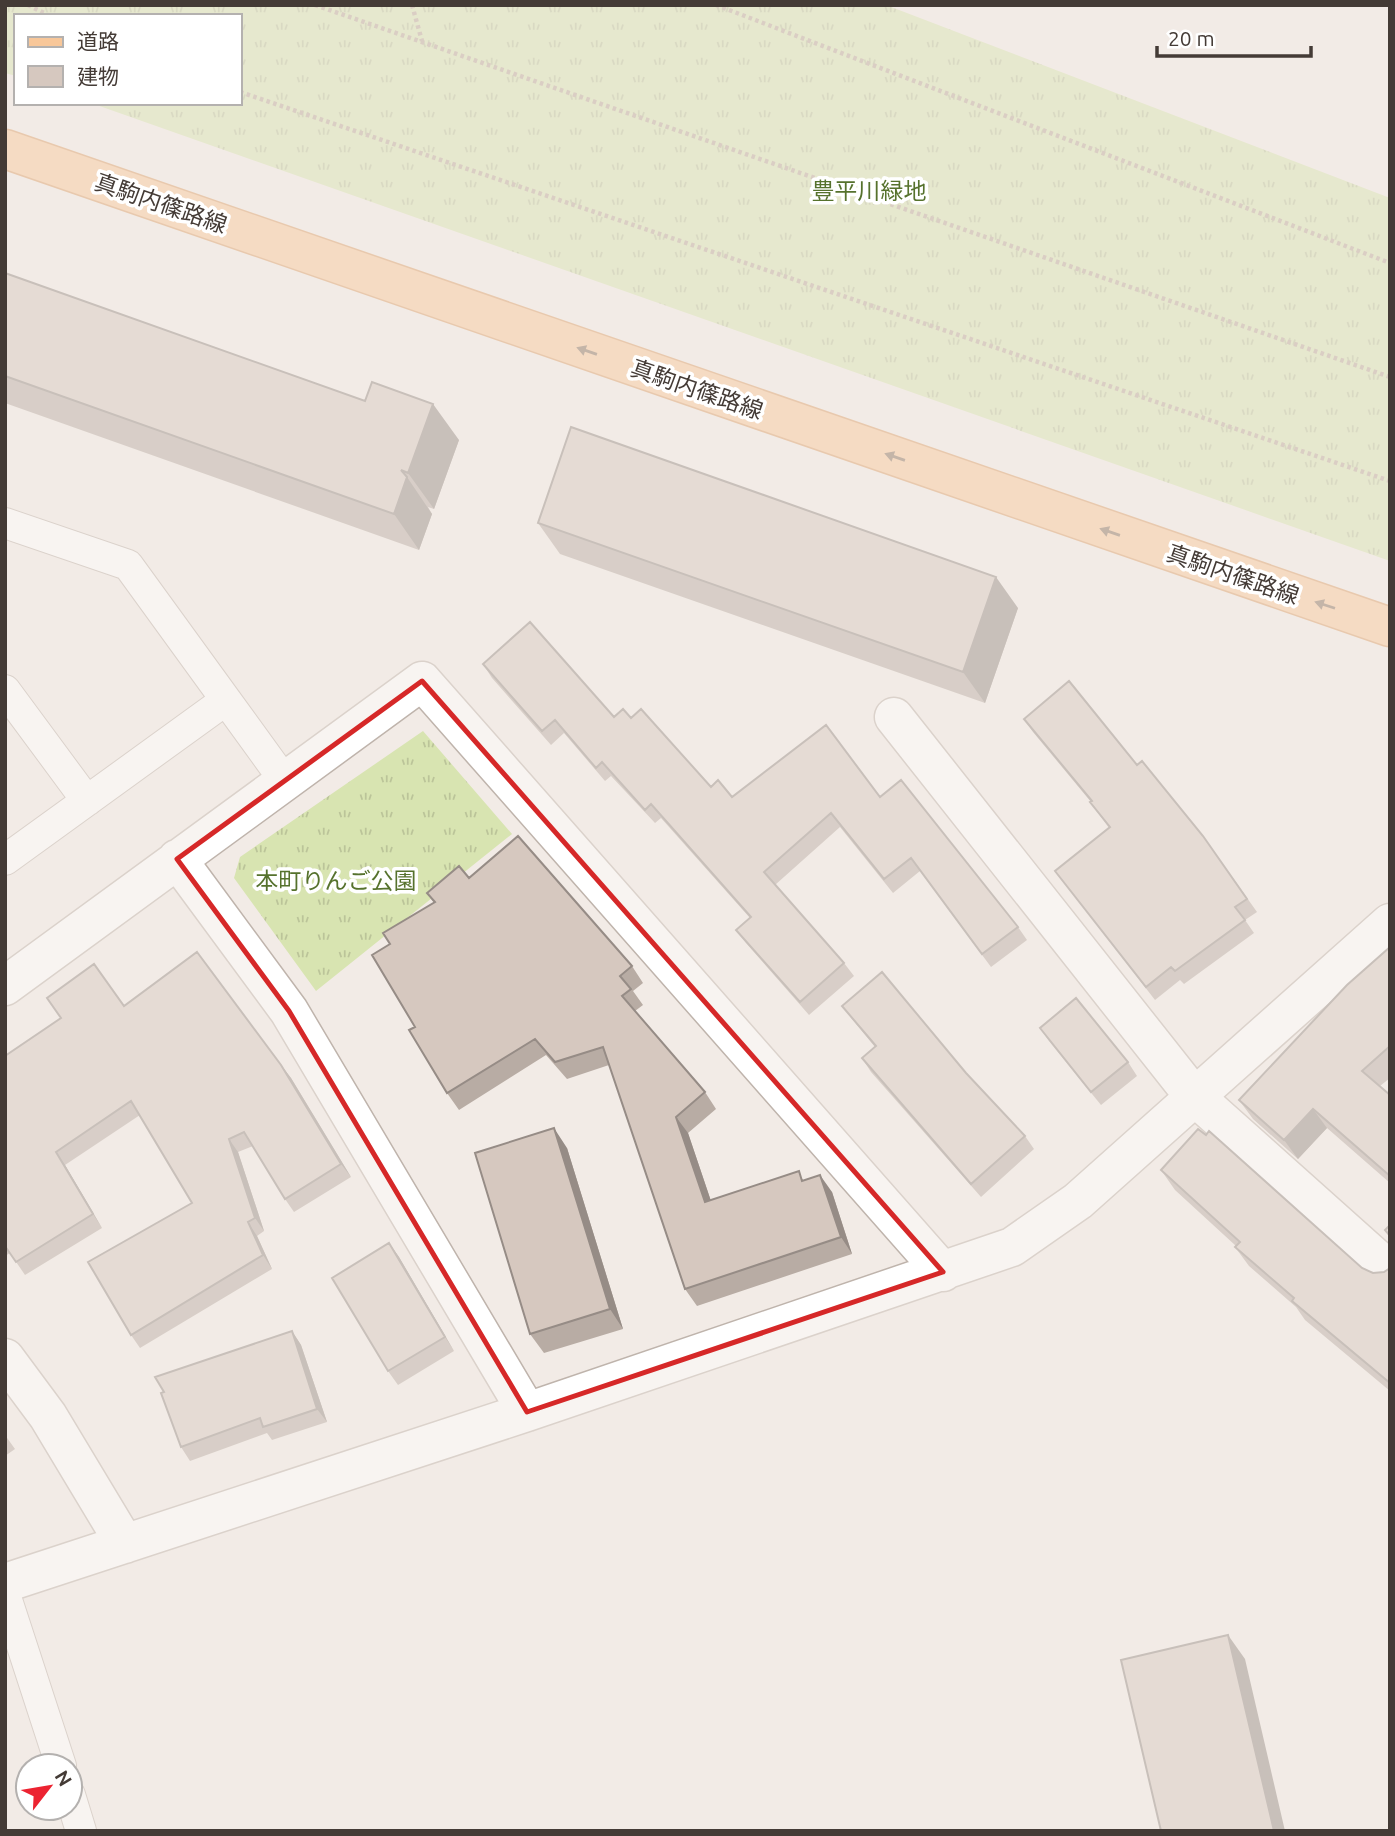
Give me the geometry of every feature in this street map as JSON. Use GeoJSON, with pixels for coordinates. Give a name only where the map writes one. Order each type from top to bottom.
{"type":"FeatureCollection","features":[{"type":"Feature","properties":{"kind":"main road","name":"真駒内篠路線"},"geometry":{"type":"LineString","coordinates":[[5,149],[1390,627]]}},
{"type":"Feature","properties":{"kind":"street"},"geometry":{"type":"LineString","coordinates":[[5,986],[422,681],[943,1272]]}},
{"type":"Feature","properties":{"kind":"street"},"geometry":{"type":"LineString","coordinates":[[894,717],[1193,1095],[1390,1271]]}},
{"type":"Feature","properties":{"kind":"street"},"geometry":{"type":"LineString","coordinates":[[177,859],[289,1011],[527,1412]]}},
{"type":"Feature","properties":{"kind":"street"},"geometry":{"type":"LineString","coordinates":[[5,1583],[527,1412],[1012,1247],[1077,1202],[1193,1095],[1390,923]]}},
{"type":"Feature","properties":{"kind":"street"},"geometry":{"type":"LineString","coordinates":[[5,1358],[48,1416],[125,1544]]}},
{"type":"Feature","properties":{"kind":"lane"},"geometry":{"type":"LineString","coordinates":[[5,523],[128,565],[284,780]]}},
{"type":"Feature","properties":{"kind":"lane"},"geometry":{"type":"LineString","coordinates":[[5,690],[87,801]]}},
{"type":"Feature","properties":{"kind":"lane"},"geometry":{"type":"LineString","coordinates":[[5,860],[226,700]]}},
{"type":"Feature","properties":{"kind":"lane"},"geometry":{"type":"LineString","coordinates":[[5,1594],[56,1752]]}},
{"type":"Feature","properties":{"kind":"path"},"geometry":{"type":"LineString","coordinates":[[28,5],[46,14]]}},
{"type":"Feature","properties":{"kind":"path"},"geometry":{"type":"LineString","coordinates":[[315,5],[1390,377]]}},
{"type":"Feature","properties":{"kind":"path"},"geometry":{"type":"LineString","coordinates":[[412,5],[422,41]]}},
{"type":"Feature","properties":{"kind":"path"},"geometry":{"type":"LineString","coordinates":[[716,5],[1390,263]]}},
{"type":"Feature","properties":{"kind":"path"},"geometry":{"type":"LineString","coordinates":[[242,93],[1390,481]]}},
{"type":"Feature","properties":{"kind":"highlighted area"},"geometry":{"type":"Polygon","coordinates":[[[422,681],[943,1272],[527,1412],[289,1011],[177,859],[422,681]]]}},
{"type":"Feature","properties":{"kind":"green space","name":"豊平川緑地"},"geometry":{"type":"Polygon","coordinates":[[[5,5],[886,5],[1390,198],[1390,561],[97,105],[242,105],[242,14],[14,14],[14,75],[5,73],[5,5]]]}},
{"type":"Feature","properties":{"kind":"green space","name":"本町りんご公園"},"geometry":{"type":"Polygon","coordinates":[[[423,731],[512,834],[316,991],[234,878],[240,857],[423,731]]]}},
{"type":"Feature","properties":{"kind":"building"},"geometry":{"type":"Polygon","coordinates":[[[5,273],[365,401],[372,382],[433,404],[408,473],[401,470],[407,477],[394,514],[5,376],[5,273]]]}},
{"type":"Feature","properties":{"kind":"building"},"geometry":{"type":"Polygon","coordinates":[[[571,427],[996,577],[963,672],[538,523],[571,427]]]}},
{"type":"Feature","properties":{"kind":"building"},"geometry":{"type":"Polygon","coordinates":[[[530,622],[614,717],[623,709],[631,718],[641,709],[711,787],[718,780],[732,797],[826,725],[880,797],[901,780],[1018,927],[982,954],[911,858],[884,879],[831,813],[764,872],[844,963],[800,1002],[736,930],[751,917],[651,804],[645,810],[602,762],[596,768],[555,720],[542,731],[483,664],[530,622]]]}},
{"type":"Feature","properties":{"kind":"building"},"geometry":{"type":"Polygon","coordinates":[[[1069,681],[1137,765],[1142,761],[1203,836],[1247,899],[1235,907],[1245,920],[1175,971],[1171,967],[1146,987],[1055,871],[1110,827],[1090,802],[1092,801],[1024,719],[1069,681]]]}},
{"type":"Feature","properties":{"kind":"building"},"geometry":{"type":"Polygon","coordinates":[[[518,836],[632,966],[620,976],[631,989],[622,996],[705,1092],[676,1117],[705,1202],[799,1171],[802,1181],[820,1175],[841,1237],[685,1289],[603,1047],[555,1062],[535,1039],[447,1093],[409,1030],[415,1027],[372,955],[390,944],[383,933],[435,902],[427,893],[459,866],[469,878],[518,836]]]}},
{"type":"Feature","properties":{"kind":"building"},"geometry":{"type":"Polygon","coordinates":[[[1390,947],[1390,1046],[1362,1071],[1390,1095],[1390,1176],[1313,1109],[1284,1140],[1239,1100],[1347,985],[1390,947]]]}},
{"type":"Feature","properties":{"kind":"building"},"geometry":{"type":"Polygon","coordinates":[[[197,952],[281,1065],[341,1164],[285,1199],[244,1132],[229,1139],[255,1218],[248,1222],[263,1255],[131,1335],[88,1262],[192,1203],[131,1101],[56,1152],[93,1214],[16,1262],[5,1246],[5,1056],[61,1018],[47,998],[94,964],[124,1006],[197,952]]]}},
{"type":"Feature","properties":{"kind":"building"},"geometry":{"type":"Polygon","coordinates":[[[882,972],[966,1073],[1025,1136],[971,1184],[862,1058],[876,1046],[842,1006],[882,972]]]}},
{"type":"Feature","properties":{"kind":"building"},"geometry":{"type":"Polygon","coordinates":[[[1076,998],[1128,1062],[1091,1092],[1040,1028],[1076,998]]]}},
{"type":"Feature","properties":{"kind":"building"},"geometry":{"type":"Polygon","coordinates":[[[554,1128],[610,1309],[530,1334],[475,1153],[554,1128]]]}},
{"type":"Feature","properties":{"kind":"building"},"geometry":{"type":"Polygon","coordinates":[[[1198,1129],[1206,1135],[1209,1131],[1362,1268],[1373,1273],[1384,1272],[1390,1268],[1390,1383],[1292,1301],[1294,1298],[1235,1247],[1240,1242],[1161,1170],[1198,1129]]]}},
{"type":"Feature","properties":{"kind":"building"},"geometry":{"type":"Polygon","coordinates":[[[389,1243],[445,1337],[388,1371],[332,1278],[389,1243]]]}},
{"type":"Feature","properties":{"kind":"building"},"geometry":{"type":"Polygon","coordinates":[[[292,1331],[317,1409],[263,1427],[260,1418],[181,1447],[161,1393],[164,1392],[155,1377],[292,1331]]]}},
{"type":"Feature","properties":{"kind":"building"},"geometry":{"type":"Polygon","coordinates":[[[1228,1635],[1274,1831],[1161,1831],[1121,1660],[1228,1635]]]}}]}
